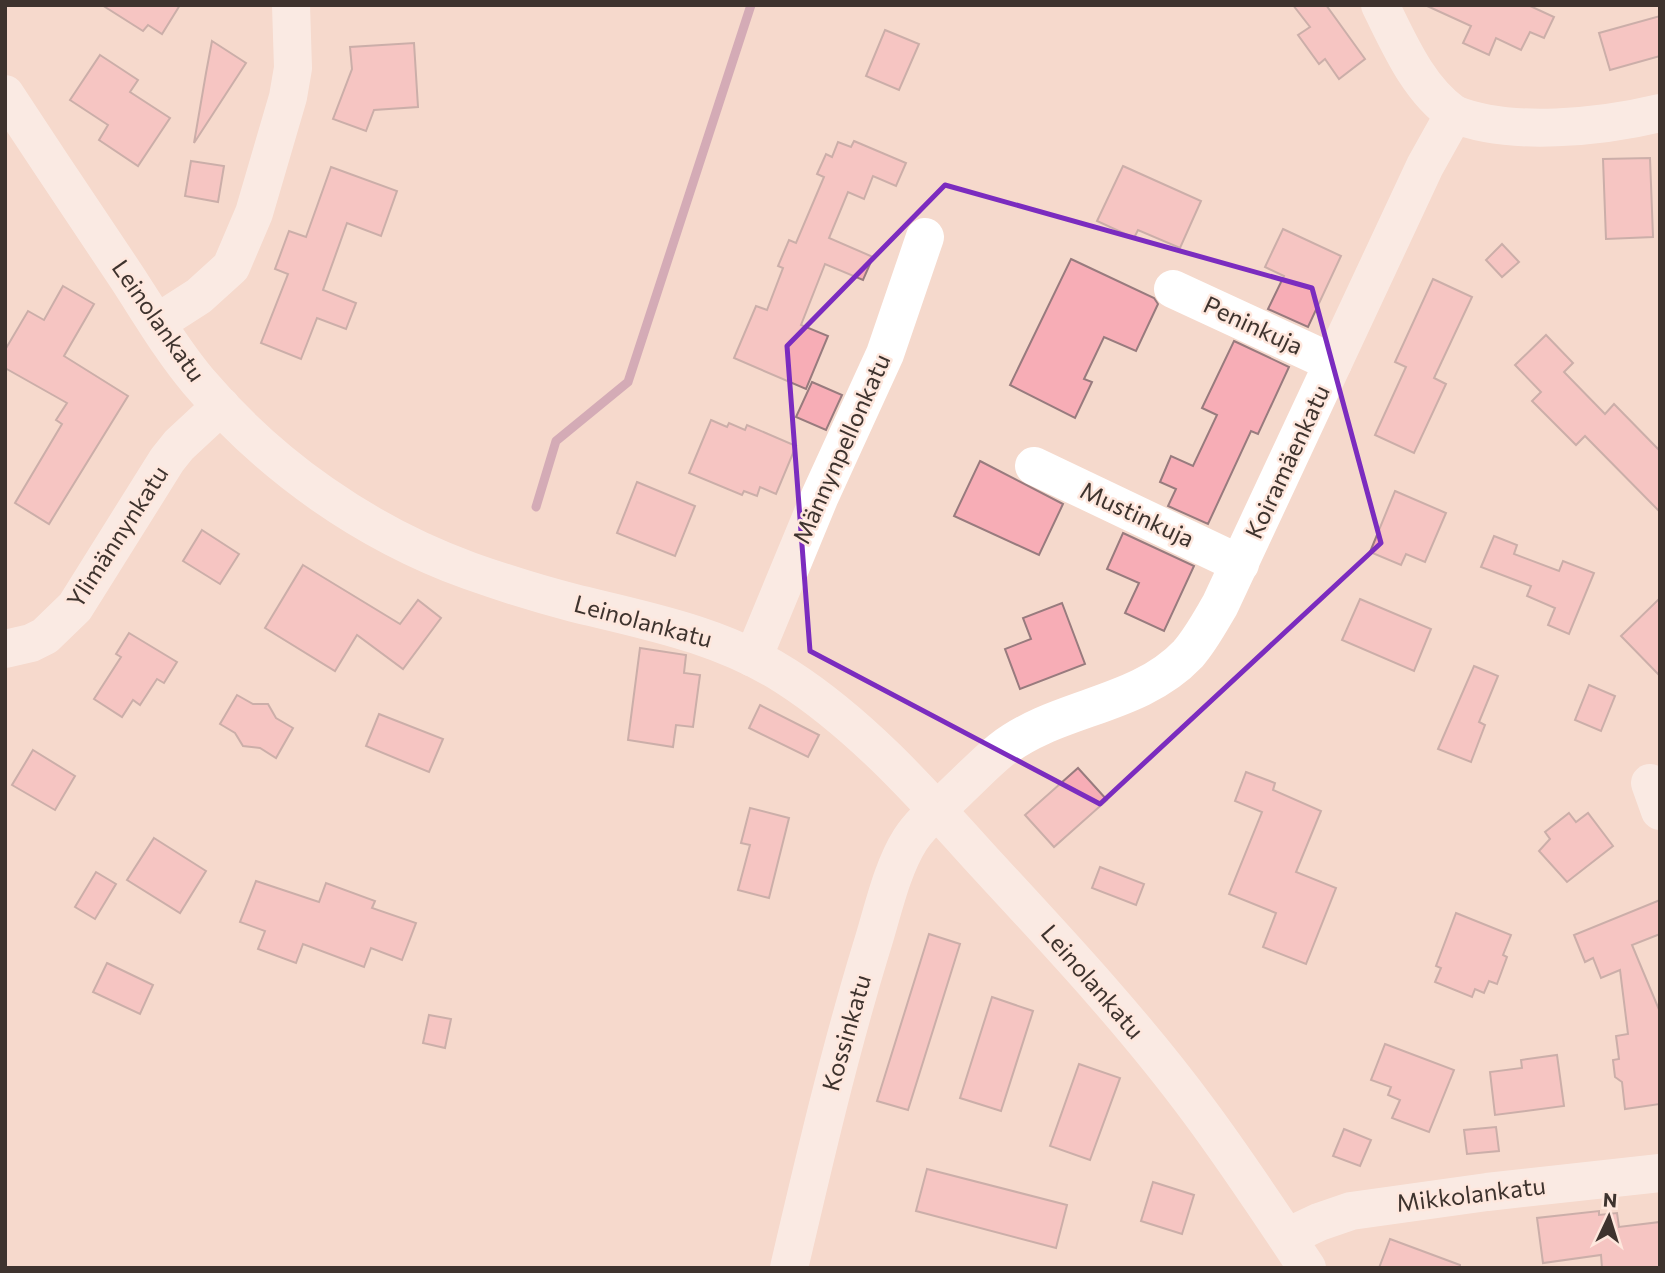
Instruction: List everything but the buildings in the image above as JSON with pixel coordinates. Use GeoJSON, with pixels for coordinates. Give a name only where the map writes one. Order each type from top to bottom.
{"type":"FeatureCollection","features":[{"type":"Feature","properties":{"kind":"street"},"geometry":{"type":"LineString","coordinates":[[157,323],[199,296],[231,267],[254,213],[288,97],[293,68],[291,5]]}},
{"type":"Feature","properties":{"kind":"street"},"geometry":{"type":"LineString","coordinates":[[1380,5],[1420,78],[1444,107],[1454,114],[1483,123],[1546,127],[1614,122],[1660,113]]}},
{"type":"Feature","properties":{"kind":"street","name":"Leinolankatu"},"geometry":{"type":"LineString","coordinates":[[5,94],[194,377],[220,406],[296,476],[365,524],[469,571],[548,596],[696,633],[753,658],[790,679],[839,715],[871,743],[1065,950],[1142,1039],[1198,1110],[1297,1252]]}},
{"type":"Feature","properties":{"kind":"street","name":"Koiramäenkatu"},"geometry":{"type":"LineString","coordinates":[[936,811],[1000,750],[1034,728],[1139,688],[1173,667],[1200,639],[1220,606],[1426,166],[1454,114]]}},
{"type":"Feature","properties":{"kind":"street","name":"Männynpellonkatu"},"geometry":{"type":"LineString","coordinates":[[753,658],[820,496],[885,354],[925,237]]}},
{"type":"Feature","properties":{"kind":"street","name":"Peninkuja"},"geometry":{"type":"LineString","coordinates":[[1173,289],[1334,363]]}},
{"type":"Feature","properties":{"kind":"street","name":"Ylimännynkatu"},"geometry":{"type":"LineString","coordinates":[[5,649],[31,643],[45,636],[75,607],[167,460],[220,406]]}},
{"type":"Feature","properties":{"kind":"street","name":"Mustinkuja"},"geometry":{"type":"LineString","coordinates":[[1034,466],[1240,564]]}},
{"type":"Feature","properties":{"kind":"street","name":"Kossinkatu"},"geometry":{"type":"LineString","coordinates":[[789,1268],[853,1008],[894,878],[911,839],[936,811]]}},
{"type":"Feature","properties":{"kind":"street","name":"Mikkolankatu"},"geometry":{"type":"LineString","coordinates":[[1297,1252],[1318,1222],[1351,1211],[1488,1192],[1660,1173]]}},
{"type":"Feature","properties":{"kind":"highlighted area"},"geometry":{"type":"Polygon","coordinates":[[[945,185],[1312,288],[1381,543],[1100,804],[810,651],[787,346],[945,185]]]}},
{"type":"Feature","properties":{"kind":"waterway"},"geometry":{"type":"LineString","coordinates":[[536,507],[556,441],[628,382],[751,5]]}}]}
